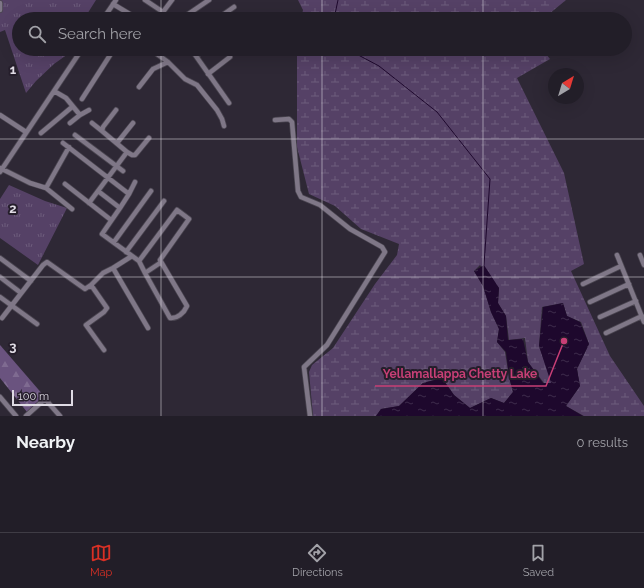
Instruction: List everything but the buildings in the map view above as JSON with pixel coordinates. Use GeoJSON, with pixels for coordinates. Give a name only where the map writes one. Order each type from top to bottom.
{"type":"FeatureCollection","features":[{"type":"Feature","properties":{"kind":"street"},"geometry":{"type":"LineString","coordinates":[[147,0],[163,12],[172,0]]}},
{"type":"Feature","properties":{"kind":"street"},"geometry":{"type":"LineString","coordinates":[[191,12],[209,0]]}},
{"type":"Feature","properties":{"kind":"street"},"geometry":{"type":"LineString","coordinates":[[107,12],[114,2],[128,12]]}},
{"type":"Feature","properties":{"kind":"street"},"geometry":{"type":"LineString","coordinates":[[0,3],[0,10]]}},
{"type":"Feature","properties":{"kind":"street"},"geometry":{"type":"LineString","coordinates":[[227,12],[234,7]]}},
{"type":"Feature","properties":{"kind":"street"},"geometry":{"type":"LineString","coordinates":[[72,209],[46,188],[1,170],[77,56]]}},
{"type":"Feature","properties":{"kind":"street"},"geometry":{"type":"LineString","coordinates":[[82,99],[110,56]]}},
{"type":"Feature","properties":{"kind":"street"},"geometry":{"type":"LineString","coordinates":[[160,56],[186,79],[197,85],[222,119],[224,126]]}},
{"type":"Feature","properties":{"kind":"street"},"geometry":{"type":"LineString","coordinates":[[196,56],[229,103]]}},
{"type":"Feature","properties":{"kind":"street"},"geometry":{"type":"LineString","coordinates":[[208,74],[230,57]]}},
{"type":"Feature","properties":{"kind":"street"},"geometry":{"type":"LineString","coordinates":[[139,87],[153,69],[168,62]]}},
{"type":"Feature","properties":{"kind":"street"},"geometry":{"type":"LineString","coordinates":[[54,91],[66,98],[80,115]]}},
{"type":"Feature","properties":{"kind":"street"},"geometry":{"type":"LineString","coordinates":[[41,133],[72,107]]}},
{"type":"Feature","properties":{"kind":"street"},"geometry":{"type":"LineString","coordinates":[[70,123],[89,110]]}},
{"type":"Feature","properties":{"kind":"street"},"geometry":{"type":"LineString","coordinates":[[102,131],[103,127],[116,110]]}},
{"type":"Feature","properties":{"kind":"street"},"geometry":{"type":"LineString","coordinates":[[0,115],[26,132]]}},
{"type":"Feature","properties":{"kind":"street"},"geometry":{"type":"LineString","coordinates":[[275,120],[289,118],[292,122],[298,191],[301,197],[326,208],[345,225],[382,247],[385,252],[327,345],[304,367],[310,416]]}},
{"type":"Feature","properties":{"kind":"street"},"geometry":{"type":"LineString","coordinates":[[92,123],[132,156],[135,155],[149,138]]}},
{"type":"Feature","properties":{"kind":"street"},"geometry":{"type":"LineString","coordinates":[[117,143],[133,123]]}},
{"type":"Feature","properties":{"kind":"street"},"geometry":{"type":"LineString","coordinates":[[75,134],[122,171]]}},
{"type":"Feature","properties":{"kind":"street"},"geometry":{"type":"LineString","coordinates":[[63,143],[129,194]]}},
{"type":"Feature","properties":{"kind":"street"},"geometry":{"type":"LineString","coordinates":[[46,188],[68,147]]}},
{"type":"Feature","properties":{"kind":"street"},"geometry":{"type":"LineString","coordinates":[[89,203],[128,152]]}},
{"type":"Feature","properties":{"kind":"street"},"geometry":{"type":"LineString","coordinates":[[135,182],[129,194],[102,234],[139,261],[170,318],[174,318],[185,312],[187,306],[160,263]]}},
{"type":"Feature","properties":{"kind":"street"},"geometry":{"type":"LineString","coordinates":[[65,184],[111,220]]}},
{"type":"Feature","properties":{"kind":"street"},"geometry":{"type":"LineString","coordinates":[[98,191],[120,208]]}},
{"type":"Feature","properties":{"kind":"street"},"geometry":{"type":"LineString","coordinates":[[114,242],[151,192]]}},
{"type":"Feature","properties":{"kind":"street"},"geometry":{"type":"LineString","coordinates":[[126,252],[164,201]]}},
{"type":"Feature","properties":{"kind":"street"},"geometry":{"type":"LineString","coordinates":[[139,261],[177,210],[189,219],[160,260],[160,263],[145,273]]}},
{"type":"Feature","properties":{"kind":"street"},"geometry":{"type":"LineString","coordinates":[[606,333],[643,319],[617,255]]}},
{"type":"Feature","properties":{"kind":"street"},"geometry":{"type":"LineString","coordinates":[[640,255],[644,265]]}},
{"type":"Feature","properties":{"kind":"street"},"geometry":{"type":"LineString","coordinates":[[2,318],[42,265],[47,262],[85,289],[103,273],[132,256]]}},
{"type":"Feature","properties":{"kind":"street"},"geometry":{"type":"LineString","coordinates":[[0,258],[31,281]]}},
{"type":"Feature","properties":{"kind":"street"},"geometry":{"type":"LineString","coordinates":[[583,284],[621,266]]}},
{"type":"Feature","properties":{"kind":"street"},"geometry":{"type":"LineString","coordinates":[[113,268],[148,328]]}},
{"type":"Feature","properties":{"kind":"street"},"geometry":{"type":"LineString","coordinates":[[0,277],[21,293]]}},
{"type":"Feature","properties":{"kind":"street"},"geometry":{"type":"LineString","coordinates":[[590,302],[629,284]]}},
{"type":"Feature","properties":{"kind":"street"},"geometry":{"type":"LineString","coordinates":[[91,285],[107,308],[104,312],[86,325],[104,350]]}},
{"type":"Feature","properties":{"kind":"street"},"geometry":{"type":"LineString","coordinates":[[0,297],[37,324]]}},
{"type":"Feature","properties":{"kind":"street"},"geometry":{"type":"LineString","coordinates":[[600,317],[636,301]]}},
{"type":"Feature","properties":{"kind":"street"},"geometry":{"type":"LineString","coordinates":[[0,397],[16,416]]}},
{"type":"Feature","properties":{"kind":"street"},"geometry":{"type":"LineString","coordinates":[[28,416],[45,399],[60,416]]}},
{"type":"Feature","properties":{"kind":"green space"},"geometry":{"type":"Polygon","coordinates":[[[0,0],[96,0],[88,12],[12,12],[12,51],[5,30],[0,32],[0,0]]]}},
{"type":"Feature","properties":{"kind":"green space"},"geometry":{"type":"Polygon","coordinates":[[[298,0],[566,0],[551,12],[303,12],[298,0]]]}},
{"type":"Feature","properties":{"kind":"green space"},"geometry":{"type":"Polygon","coordinates":[[[14,56],[65,56],[54,64],[26,93],[14,56]]]}},
{"type":"Feature","properties":{"kind":"green space"},"geometry":{"type":"Polygon","coordinates":[[[297,56],[548,56],[550,59],[517,78],[564,173],[584,264],[571,271],[610,356],[644,406],[644,416],[584,416],[566,406],[580,386],[577,369],[589,344],[581,322],[567,316],[563,303],[542,307],[539,346],[552,383],[544,383],[528,362],[525,338],[509,340],[506,316],[498,303],[499,288],[480,265],[474,271],[483,286],[491,312],[499,329],[497,342],[505,352],[513,392],[504,403],[491,398],[470,408],[454,395],[442,378],[423,383],[399,406],[381,409],[376,416],[313,416],[309,372],[312,365],[333,348],[375,284],[397,255],[399,244],[361,229],[335,206],[309,194],[297,147],[297,56]]]}},
{"type":"Feature","properties":{"kind":"green space"},"geometry":{"type":"Polygon","coordinates":[[[9,185],[45,201],[67,208],[38,265],[0,238],[0,199],[9,185]]]}},
{"type":"Feature","properties":{"kind":"green space"},"geometry":{"type":"Polygon","coordinates":[[[0,345],[44,396],[27,412],[0,378],[0,345]]]}},
{"type":"Feature","properties":{"kind":"water"},"geometry":{"type":"Polygon","coordinates":[[[484,265],[499,288],[498,303],[506,316],[508,340],[523,339],[528,362],[543,383],[551,383],[539,346],[543,307],[563,303],[567,316],[580,322],[589,344],[577,369],[580,386],[566,406],[583,416],[376,416],[381,409],[399,406],[423,383],[442,378],[454,395],[470,408],[491,398],[504,403],[513,392],[509,377],[506,352],[497,342],[499,329],[491,312],[483,286],[474,271],[484,265]]]}},
{"type":"Feature","properties":{"kind":"waterway"},"geometry":{"type":"LineString","coordinates":[[335,12],[338,0]]}},
{"type":"Feature","properties":{"kind":"waterway"},"geometry":{"type":"LineString","coordinates":[[360,56],[379,66],[437,112],[490,179],[484,265]]}},
{"type":"Feature","properties":{"kind":"place","name":"Yellamallappa Chetty Lake"},"geometry":{"type":"Point","coordinates":[564,341]}}]}
